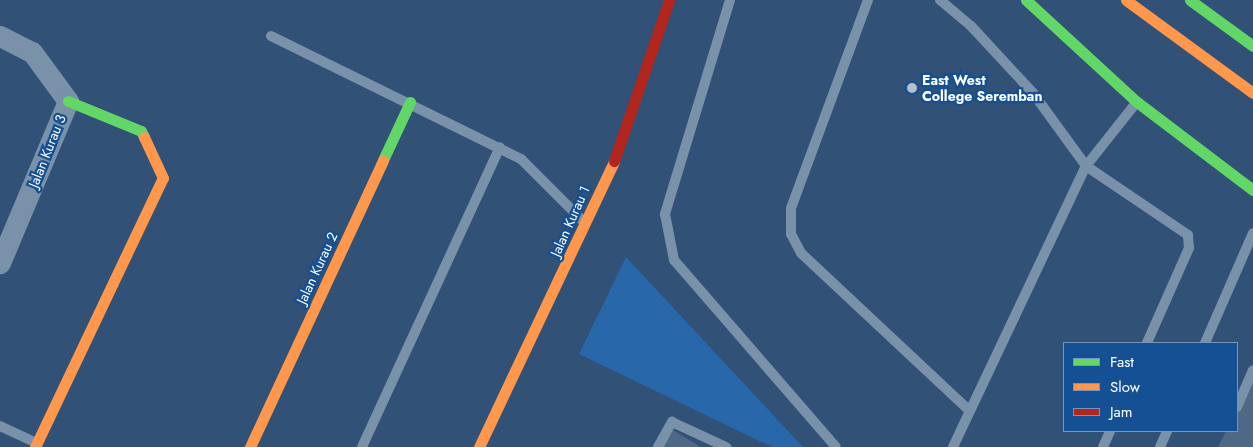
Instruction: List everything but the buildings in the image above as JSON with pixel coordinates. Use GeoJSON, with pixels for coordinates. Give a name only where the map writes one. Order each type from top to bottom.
{"type":"FeatureCollection","features":[{"type":"Feature","properties":{"kind":"street","name":"Jalan Kurau 1"},"geometry":{"type":"LineString","coordinates":[[479,447],[626,134],[669,0]]}},
{"type":"Feature","properties":{"kind":"street"},"geometry":{"type":"LineString","coordinates":[[1026,0],[1137,102],[1253,190]]}},
{"type":"Feature","properties":{"kind":"street"},"geometry":{"type":"LineString","coordinates":[[1126,0],[1253,93]]}},
{"type":"Feature","properties":{"kind":"street"},"geometry":{"type":"LineString","coordinates":[[1190,0],[1253,46]]}},
{"type":"Feature","properties":{"kind":"street","name":"Jalan Kurau 3"},"geometry":{"type":"LineString","coordinates":[[0,36],[32,52],[68,101],[0,263]]}},
{"type":"Feature","properties":{"kind":"street"},"geometry":{"type":"LineString","coordinates":[[36,445],[163,178],[141,131],[68,101]]}},
{"type":"Feature","properties":{"kind":"street","name":"Jalan Kurau 2"},"geometry":{"type":"LineString","coordinates":[[251,447],[410,102]]}},
{"type":"Feature","properties":{"kind":"lane"},"geometry":{"type":"LineString","coordinates":[[730,0],[665,214],[674,260],[836,447]]}},
{"type":"Feature","properties":{"kind":"lane"},"geometry":{"type":"LineString","coordinates":[[868,0],[791,208],[790,234],[801,253],[970,411]]}},
{"type":"Feature","properties":{"kind":"lane"},"geometry":{"type":"LineString","coordinates":[[940,0],[970,26],[1033,94],[1086,166],[1188,235],[1189,248],[1148,342]]}},
{"type":"Feature","properties":{"kind":"lane"},"geometry":{"type":"LineString","coordinates":[[271,36],[500,147],[537,172],[585,224]]}},
{"type":"Feature","properties":{"kind":"lane"},"geometry":{"type":"LineString","coordinates":[[953,447],[1086,166],[1137,102]]}},
{"type":"Feature","properties":{"kind":"lane"},"geometry":{"type":"LineString","coordinates":[[362,447],[500,147]]}},
{"type":"Feature","properties":{"kind":"lane"},"geometry":{"type":"LineString","coordinates":[[1205,342],[1253,234]]}},
{"type":"Feature","properties":{"kind":"lane"},"geometry":{"type":"LineString","coordinates":[[1238,405],[1253,370]]}},
{"type":"Feature","properties":{"kind":"lane"},"geometry":{"type":"LineString","coordinates":[[658,447],[672,422],[726,447]]}},
{"type":"Feature","properties":{"kind":"lane"},"geometry":{"type":"LineString","coordinates":[[0,426],[36,445]]}},
{"type":"Feature","properties":{"kind":"lane"},"geometry":{"type":"LineString","coordinates":[[1103,447],[1110,432]]}},
{"type":"Feature","properties":{"kind":"lane"},"geometry":{"type":"LineString","coordinates":[[1160,447],[1168,432]]}},
{"type":"Feature","properties":{"kind":"shaded area"},"geometry":{"type":"Polygon","coordinates":[[[626,257],[803,447],[772,447],[579,354],[626,257]]]}},
{"type":"Feature","properties":{"kind":"traffic: fast"},"geometry":{"type":"LineString","coordinates":[[1026,0],[1137,102],[1253,190]]}},
{"type":"Feature","properties":{"kind":"traffic: fast"},"geometry":{"type":"LineString","coordinates":[[1190,0],[1253,46]]}},
{"type":"Feature","properties":{"kind":"traffic: fast"},"geometry":{"type":"LineString","coordinates":[[68,101],[141,131],[144,137]]}},
{"type":"Feature","properties":{"kind":"traffic: fast"},"geometry":{"type":"LineString","coordinates":[[383,160],[410,102]]}},
{"type":"Feature","properties":{"kind":"traffic: slow"},"geometry":{"type":"LineString","coordinates":[[1126,0],[1253,93]]}},
{"type":"Feature","properties":{"kind":"traffic: slow"},"geometry":{"type":"LineString","coordinates":[[35,447],[163,178],[144,137]]}},
{"type":"Feature","properties":{"kind":"traffic: slow"},"geometry":{"type":"LineString","coordinates":[[250,447],[383,160]]}},
{"type":"Feature","properties":{"kind":"traffic: slow"},"geometry":{"type":"LineString","coordinates":[[479,447],[614,161]]}},
{"type":"Feature","properties":{"kind":"traffic: jam"},"geometry":{"type":"LineString","coordinates":[[614,161],[669,0]]}},
{"type":"Feature","properties":{"kind":"place","name":"East West College Seremban"},"geometry":{"type":"Point","coordinates":[912,88]}}]}
